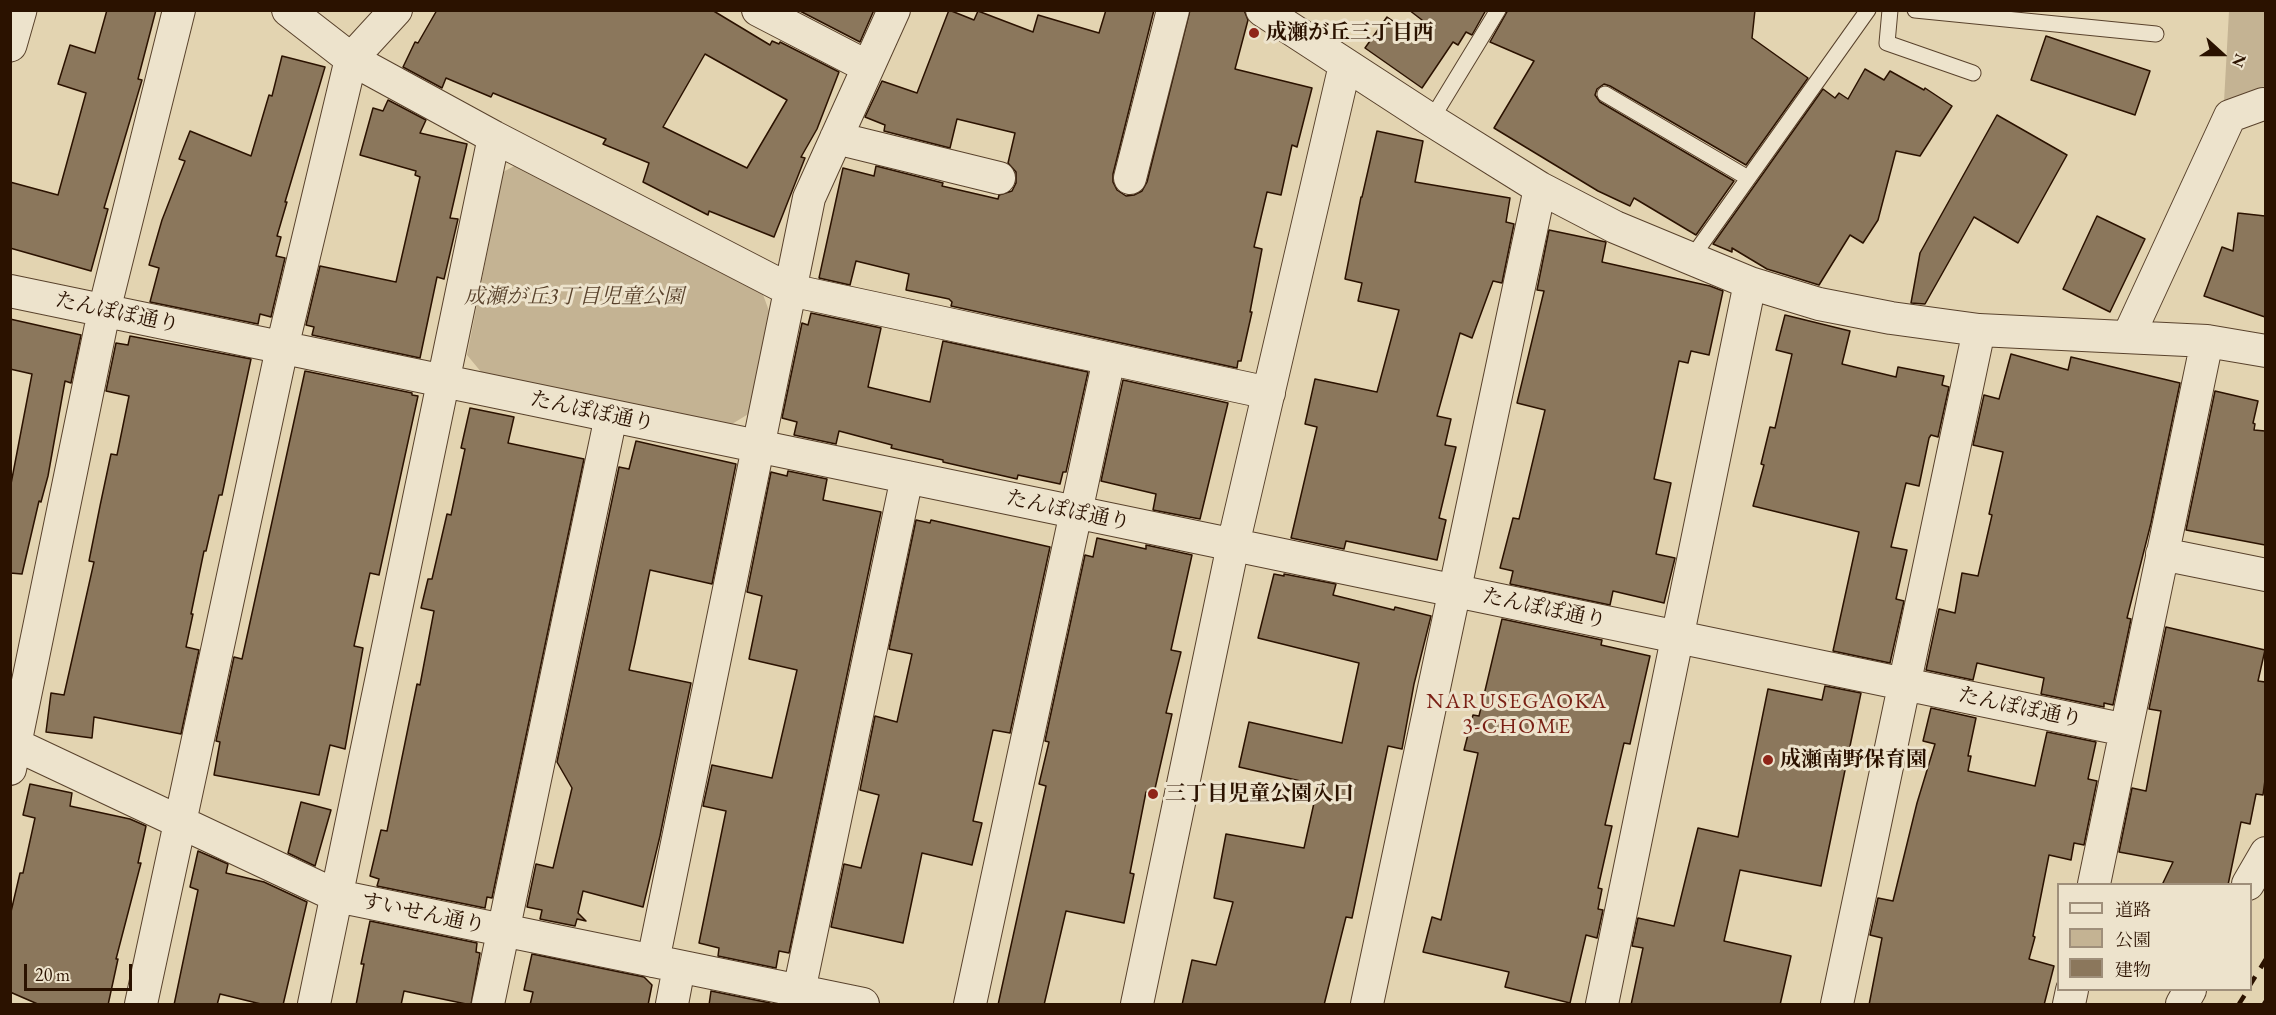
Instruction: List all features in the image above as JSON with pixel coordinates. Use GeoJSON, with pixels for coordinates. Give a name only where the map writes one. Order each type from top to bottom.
{"type":"FeatureCollection","features":[{"type":"Feature","properties":{"kind":"street"},"geometry":{"type":"LineString","coordinates":[[10,45],[20,10]]}},
{"type":"Feature","properties":{"kind":"street"},"geometry":{"type":"LineString","coordinates":[[12,752],[104,311],[178,10]]}},
{"type":"Feature","properties":{"kind":"street"},"geometry":{"type":"LineString","coordinates":[[288,10],[351,59],[494,137],[790,290],[1269,393]]}},
{"type":"Feature","properties":{"kind":"street"},"geometry":{"type":"LineString","coordinates":[[141,1005],[282,348],[351,59],[396,10]]}},
{"type":"Feature","properties":{"kind":"street"},"geometry":{"type":"LineString","coordinates":[[758,10],[868,67]]}},
{"type":"Feature","properties":{"kind":"street"},"geometry":{"type":"LineString","coordinates":[[672,1005],[666,964],[758,446],[809,198],[894,10]]}},
{"type":"Feature","properties":{"kind":"street"},"geometry":{"type":"LineString","coordinates":[[1130,178],[1173,10]]}},
{"type":"Feature","properties":{"kind":"street"},"geometry":{"type":"LineString","coordinates":[[1265,11],[1345,65],[1540,188],[1615,226],[1690,260],[1750,283],[1829,306],[1890,318],[1979,330],[2206,341],[2265,351]]}},
{"type":"Feature","properties":{"kind":"street"},"geometry":{"type":"LineString","coordinates":[[1137,1005],[1233,545],[1345,65]]}},
{"type":"Feature","properties":{"kind":"street"},"geometry":{"type":"LineString","coordinates":[[2128,337],[2230,117],[2263,104]]}},
{"type":"Feature","properties":{"kind":"street"},"geometry":{"type":"LineString","coordinates":[[314,1005],[494,137]]}},
{"type":"Feature","properties":{"kind":"street"},"geometry":{"type":"LineString","coordinates":[[836,138],[999,178]]}},
{"type":"Feature","properties":{"kind":"street"},"geometry":{"type":"LineString","coordinates":[[1367,1005],[1540,188]]}},
{"type":"Feature","properties":{"kind":"street"},"geometry":{"type":"LineString","coordinates":[[1602,1005],[1750,283]]}},
{"type":"Feature","properties":{"kind":"street","name":"たんぽぽ通り"},"geometry":{"type":"LineString","coordinates":[[10,291],[2126,730]]}},
{"type":"Feature","properties":{"kind":"street"},"geometry":{"type":"LineString","coordinates":[[1837,1005],[1979,330]]}},
{"type":"Feature","properties":{"kind":"street"},"geometry":{"type":"LineString","coordinates":[[2094,883],[2206,341]]}},
{"type":"Feature","properties":{"kind":"street"},"geometry":{"type":"LineString","coordinates":[[970,1005],[1109,358]]}},
{"type":"Feature","properties":{"kind":"street"},"geometry":{"type":"LineString","coordinates":[[488,1005],[611,416]]}},
{"type":"Feature","properties":{"kind":"street"},"geometry":{"type":"LineString","coordinates":[[799,991],[907,477]]}},
{"type":"Feature","properties":{"kind":"street"},"geometry":{"type":"LineString","coordinates":[[2162,554],[2265,575]]}},
{"type":"Feature","properties":{"kind":"street","name":"すいせん通り"},"geometry":{"type":"LineString","coordinates":[[12,752],[181,822],[337,896],[863,1005]]}},
{"type":"Feature","properties":{"kind":"street"},"geometry":{"type":"LineString","coordinates":[[2249,883],[2265,854]]}},
{"type":"Feature","properties":{"kind":"street"},"geometry":{"type":"LineString","coordinates":[[2182,1005],[2189,991]]}},
{"type":"Feature","properties":{"kind":"lane"},"geometry":{"type":"LineString","coordinates":[[1431,120],[1498,10]]}},
{"type":"Feature","properties":{"kind":"lane"},"geometry":{"type":"LineString","coordinates":[[1690,260],[1868,10]]}},
{"type":"Feature","properties":{"kind":"lane"},"geometry":{"type":"LineString","coordinates":[[1890,10],[1887,43],[1973,74]]}},
{"type":"Feature","properties":{"kind":"lane"},"geometry":{"type":"LineString","coordinates":[[1915,10],[2156,34]]}},
{"type":"Feature","properties":{"kind":"lane"},"geometry":{"type":"LineString","coordinates":[[1605,94],[1748,178]]}},
{"type":"Feature","properties":{"kind":"green space"},"geometry":{"type":"Polygon","coordinates":[[[2229,11],[2265,11],[2265,86],[2224,102],[2229,11]]]}},
{"type":"Feature","properties":{"kind":"green space","name":"成瀬が丘3丁目児童公園"},"geometry":{"type":"Polygon","coordinates":[[[518,164],[761,289],[769,311],[750,413],[732,424],[482,373],[467,355],[503,172],[518,164]]]}},
{"type":"Feature","properties":{"kind":"building"},"geometry":{"type":"Polygon","coordinates":[[[107,10],[156,10],[138,79],[142,80],[104,208],[108,209],[91,271],[10,248],[10,182],[58,195],[86,93],[58,84],[70,45],[95,53],[107,10]]]}},
{"type":"Feature","properties":{"kind":"building"},"geometry":{"type":"Polygon","coordinates":[[[437,10],[712,10],[770,45],[772,41],[779,44],[780,42],[839,72],[817,129],[801,157],[805,158],[774,237],[709,211],[708,215],[643,182],[649,163],[603,144],[606,139],[493,93],[491,97],[446,78],[442,88],[403,67],[415,42],[418,43],[437,10]],[[705,54],[663,127],[747,168],[787,100],[705,54]]]}},
{"type":"Feature","properties":{"kind":"building"},"geometry":{"type":"Polygon","coordinates":[[[798,10],[874,10],[860,42],[798,10]]]}},
{"type":"Feature","properties":{"kind":"building"},"geometry":{"type":"Polygon","coordinates":[[[949,10],[974,20],[978,11],[1033,32],[1038,15],[1099,33],[1106,10],[1154,10],[1113,174],[1113,182],[1117,190],[1126,196],[1142,191],[1147,182],[1190,10],[1244,10],[1248,20],[1235,69],[1312,88],[1297,147],[1292,145],[1281,195],[1267,192],[1254,247],[1262,249],[1250,312],[1252,312],[1241,361],[1238,361],[1237,368],[951,306],[952,302],[949,299],[906,290],[909,274],[856,261],[850,285],[819,278],[843,168],[874,176],[876,166],[943,183],[942,186],[998,199],[999,195],[1012,191],[1016,183],[1016,172],[1008,163],[1015,133],[957,119],[950,148],[884,131],[885,125],[865,117],[882,81],[917,93],[949,10]]]}},
{"type":"Feature","properties":{"kind":"building"},"geometry":{"type":"Polygon","coordinates":[[[1409,10],[1486,10],[1472,35],[1466,32],[1458,45],[1453,42],[1422,88],[1365,48],[1387,17],[1412,34],[1422,20],[1409,10]]]}},
{"type":"Feature","properties":{"kind":"building"},"geometry":{"type":"Polygon","coordinates":[[[1508,10],[1755,10],[1752,38],[1808,78],[1746,165],[1610,86],[1604,84],[1597,89],[1595,95],[1600,102],[1734,181],[1696,235],[1634,198],[1630,206],[1598,191],[1494,128],[1534,61],[1490,42],[1508,10]]]}},
{"type":"Feature","properties":{"kind":"building"},"geometry":{"type":"Polygon","coordinates":[[[2046,36],[2150,71],[2135,115],[2031,80],[2046,36]]]}},
{"type":"Feature","properties":{"kind":"building"},"geometry":{"type":"Polygon","coordinates":[[[282,56],[325,67],[277,236],[281,237],[276,256],[285,258],[271,317],[260,314],[258,324],[150,302],[159,268],[149,265],[162,220],[185,161],[179,159],[190,131],[251,156],[269,95],[272,96],[282,56]]]}},
{"type":"Feature","properties":{"kind":"building"},"geometry":{"type":"Polygon","coordinates":[[[1865,69],[1884,80],[1890,71],[1924,90],[1925,88],[1952,106],[1920,156],[1896,151],[1878,220],[1863,243],[1850,235],[1819,285],[1767,269],[1732,248],[1732,252],[1713,244],[1823,89],[1835,98],[1839,93],[1848,99],[1865,69]]]}},
{"type":"Feature","properties":{"kind":"building"},"geometry":{"type":"Polygon","coordinates":[[[388,100],[426,120],[420,133],[467,144],[450,218],[458,219],[444,279],[437,277],[420,358],[312,335],[314,327],[306,325],[320,266],[396,282],[420,177],[415,175],[416,171],[360,155],[373,108],[383,111],[388,100]]]}},
{"type":"Feature","properties":{"kind":"building"},"geometry":{"type":"Polygon","coordinates":[[[1997,115],[2067,155],[2018,243],[1974,217],[1925,304],[1911,303],[1920,253],[1997,115]]]}},
{"type":"Feature","properties":{"kind":"building"},"geometry":{"type":"Polygon","coordinates":[[[1377,131],[1423,141],[1415,182],[1510,198],[1506,222],[1514,224],[1502,283],[1493,281],[1472,338],[1460,333],[1437,416],[1451,419],[1445,445],[1456,447],[1439,518],[1446,520],[1437,560],[1346,541],[1344,549],[1291,538],[1317,427],[1305,424],[1315,379],[1377,392],[1399,310],[1358,301],[1362,283],[1345,279],[1377,131]]]}},
{"type":"Feature","properties":{"kind":"building"},"geometry":{"type":"Polygon","coordinates":[[[2238,213],[2265,216],[2265,317],[2204,296],[2222,247],[2233,251],[2238,213]]]}},
{"type":"Feature","properties":{"kind":"building"},"geometry":{"type":"Polygon","coordinates":[[[2097,216],[2145,239],[2110,312],[2063,289],[2097,216]]]}},
{"type":"Feature","properties":{"kind":"building"},"geometry":{"type":"Polygon","coordinates":[[[1549,230],[1606,242],[1602,262],[1710,286],[1723,291],[1709,355],[1691,351],[1688,363],[1679,361],[1654,479],[1671,483],[1656,554],[1675,558],[1664,603],[1613,591],[1610,605],[1510,584],[1513,571],[1500,568],[1513,518],[1519,519],[1545,410],[1517,403],[1544,291],[1537,290],[1549,230]]]}},
{"type":"Feature","properties":{"kind":"building"},"geometry":{"type":"Polygon","coordinates":[[[811,313],[881,328],[868,387],[930,402],[943,341],[1088,372],[1066,472],[1063,472],[1060,484],[1018,475],[1017,479],[943,462],[943,460],[891,448],[892,445],[839,431],[836,444],[794,435],[797,422],[782,418],[802,323],[808,325],[811,313]]]}},
{"type":"Feature","properties":{"kind":"building"},"geometry":{"type":"Polygon","coordinates":[[[1785,315],[1850,331],[1842,364],[1896,377],[1898,367],[1944,376],[1942,385],[1949,387],[1938,437],[1931,435],[1929,438],[1919,486],[1906,483],[1891,547],[1907,550],[1896,599],[1904,601],[1890,663],[1833,651],[1859,532],[1753,506],[1764,465],[1761,464],[1770,427],[1775,428],[1792,354],[1776,350],[1785,315]]]}},
{"type":"Feature","properties":{"kind":"building"},"geometry":{"type":"Polygon","coordinates":[[[10,319],[81,335],[71,383],[65,381],[48,476],[41,502],[39,501],[22,574],[10,573],[10,489],[32,374],[10,369],[10,319]]]}},
{"type":"Feature","properties":{"kind":"building"},"geometry":{"type":"Polygon","coordinates":[[[130,336],[251,359],[222,495],[219,495],[206,551],[204,551],[191,614],[193,614],[186,647],[199,650],[181,734],[94,717],[92,738],[46,732],[51,693],[64,695],[94,562],[89,561],[111,454],[117,455],[129,396],[106,391],[116,343],[128,345],[130,336]]]}},
{"type":"Feature","properties":{"kind":"building"},"geometry":{"type":"Polygon","coordinates":[[[2011,354],[2068,370],[2071,357],[2180,383],[2151,523],[2127,618],[2131,619],[2113,705],[2104,703],[2104,707],[2041,694],[2044,678],[1977,663],[1973,680],[1926,670],[1939,609],[1955,613],[1962,573],[1978,576],[2003,452],[1973,445],[1984,395],[1999,399],[2011,354]]]}},
{"type":"Feature","properties":{"kind":"building"},"geometry":{"type":"Polygon","coordinates":[[[305,371],[418,396],[379,575],[370,573],[354,646],[363,648],[345,749],[330,745],[319,795],[214,775],[220,742],[216,741],[234,657],[242,659],[305,371]]]}},
{"type":"Feature","properties":{"kind":"building"},"geometry":{"type":"Polygon","coordinates":[[[1123,380],[1228,403],[1200,519],[1153,510],[1156,494],[1101,481],[1123,380]]]}},
{"type":"Feature","properties":{"kind":"building"},"geometry":{"type":"Polygon","coordinates":[[[2215,391],[2258,401],[2253,423],[2255,424],[2254,430],[2265,431],[2265,545],[2186,530],[2215,391]]]}},
{"type":"Feature","properties":{"kind":"building"},"geometry":{"type":"Polygon","coordinates":[[[470,408],[514,417],[508,443],[584,459],[492,898],[487,897],[485,908],[377,886],[379,879],[370,876],[381,830],[387,831],[417,684],[420,685],[434,611],[421,608],[428,579],[432,579],[447,514],[451,515],[465,449],[461,448],[470,408]]]}},
{"type":"Feature","properties":{"kind":"building"},"geometry":{"type":"Polygon","coordinates":[[[636,441],[736,464],[712,584],[650,570],[629,670],[691,683],[643,907],[583,891],[578,913],[586,921],[577,919],[575,926],[540,919],[542,910],[527,907],[536,864],[553,868],[572,788],[557,762],[619,467],[629,469],[636,441]]]}},
{"type":"Feature","properties":{"kind":"building"},"geometry":{"type":"Polygon","coordinates":[[[788,471],[827,479],[823,500],[881,512],[789,953],[779,951],[776,968],[718,956],[719,948],[699,943],[726,811],[703,806],[712,765],[772,778],[797,670],[749,659],[762,596],[747,592],[771,472],[787,476],[788,471]]]}},
{"type":"Feature","properties":{"kind":"building"},"geometry":{"type":"Polygon","coordinates":[[[916,520],[930,523],[931,520],[1050,547],[1010,733],[993,730],[973,821],[982,823],[972,865],[922,853],[903,943],[831,927],[844,864],[861,868],[879,795],[860,790],[875,716],[897,722],[912,654],[889,649],[916,520]]]}},
{"type":"Feature","properties":{"kind":"building"},"geometry":{"type":"Polygon","coordinates":[[[1097,538],[1146,549],[1146,545],[1192,555],[1171,650],[1181,652],[1166,713],[1172,714],[1154,793],[1146,792],[1130,873],[1134,874],[1124,923],[1066,911],[1044,1005],[998,1005],[1046,786],[1039,784],[1049,742],[1045,741],[1085,555],[1093,557],[1097,538]]]}},
{"type":"Feature","properties":{"kind":"building"},"geometry":{"type":"Polygon","coordinates":[[[1274,574],[1336,584],[1333,595],[1394,610],[1395,607],[1431,616],[1414,684],[1402,749],[1388,746],[1352,918],[1346,917],[1324,1005],[1182,1005],[1192,960],[1216,965],[1233,902],[1214,898],[1226,834],[1304,848],[1318,785],[1239,767],[1249,722],[1342,743],[1359,663],[1258,638],[1274,574]]]}},
{"type":"Feature","properties":{"kind":"building"},"geometry":{"type":"Polygon","coordinates":[[[1502,619],[1602,640],[1601,645],[1650,656],[1630,744],[1624,743],[1605,825],[1612,826],[1598,888],[1602,889],[1598,909],[1603,910],[1597,938],[1586,935],[1570,1003],[1505,987],[1509,972],[1423,952],[1432,917],[1441,920],[1478,753],[1464,750],[1473,715],[1479,716],[1502,619]]]}},
{"type":"Feature","properties":{"kind":"building"},"geometry":{"type":"Polygon","coordinates":[[[2166,627],[2265,650],[2258,681],[2265,682],[2263,795],[2256,794],[2250,824],[2241,822],[2228,883],[2163,883],[2173,862],[2119,852],[2132,788],[2146,791],[2161,711],[2149,709],[2166,627]]]}},
{"type":"Feature","properties":{"kind":"building"},"geometry":{"type":"Polygon","coordinates":[[[1825,686],[1861,693],[1821,886],[1740,870],[1724,941],[1791,956],[1780,1005],[1631,1005],[1643,948],[1632,946],[1638,918],[1674,926],[1698,828],[1738,837],[1768,689],[1822,700],[1825,686]]]}},
{"type":"Feature","properties":{"kind":"building"},"geometry":{"type":"Polygon","coordinates":[[[1931,708],[1976,718],[1968,756],[1971,756],[1968,771],[2035,786],[2047,732],[2096,742],[2088,779],[2097,781],[2084,845],[2074,843],[2071,860],[2049,855],[2029,959],[2054,966],[2044,1005],[1869,1005],[1882,938],[1870,935],[1878,898],[1893,901],[1917,803],[1935,744],[1923,741],[1931,708]]]}},
{"type":"Feature","properties":{"kind":"building"},"geometry":{"type":"Polygon","coordinates":[[[30,784],[72,793],[70,806],[130,819],[146,826],[138,863],[141,863],[116,959],[118,959],[108,1005],[40,1005],[10,992],[10,916],[20,873],[23,873],[35,818],[23,815],[30,784]]]}},
{"type":"Feature","properties":{"kind":"building"},"geometry":{"type":"Polygon","coordinates":[[[301,802],[331,810],[315,866],[288,853],[301,802]]]}},
{"type":"Feature","properties":{"kind":"building"},"geometry":{"type":"Polygon","coordinates":[[[198,851],[228,864],[226,873],[264,882],[307,902],[283,1005],[265,1005],[220,994],[217,1005],[174,1005],[198,890],[190,887],[198,851]]]}},
{"type":"Feature","properties":{"kind":"building"},"geometry":{"type":"Polygon","coordinates":[[[370,921],[477,943],[476,952],[480,953],[471,1005],[404,991],[401,1005],[356,1005],[364,964],[361,964],[370,921]]]}},
{"type":"Feature","properties":{"kind":"building"},"geometry":{"type":"Polygon","coordinates":[[[532,954],[644,977],[652,985],[648,1005],[530,1005],[533,992],[524,990],[532,954]]]}},
{"type":"Feature","properties":{"kind":"building"},"geometry":{"type":"Polygon","coordinates":[[[711,991],[770,1003],[769,1005],[709,1005],[711,991]]]}},
{"type":"Feature","properties":{"kind":"railway"},"geometry":{"type":"LineString","coordinates":[[2252,982],[2266,959]]}},
{"type":"Feature","properties":{"kind":"railway"},"geometry":{"type":"LineString","coordinates":[[2239,1004],[2247,991]]}},
{"type":"Feature","properties":{"kind":"place","name":"成瀬が丘三丁目西"},"geometry":{"type":"Point","coordinates":[1254,33]}},
{"type":"Feature","properties":{"kind":"place","name":"成瀬南野保育園"},"geometry":{"type":"Point","coordinates":[1768,760]}},
{"type":"Feature","properties":{"kind":"place","name":"三丁目児童公園入口"},"geometry":{"type":"Point","coordinates":[1153,794]}},
{"type":"Feature","properties":{"kind":"district","name":"NARUSEGAOKA 3-CHOME"},"geometry":{"type":"Point","coordinates":[1517,714]}}]}
